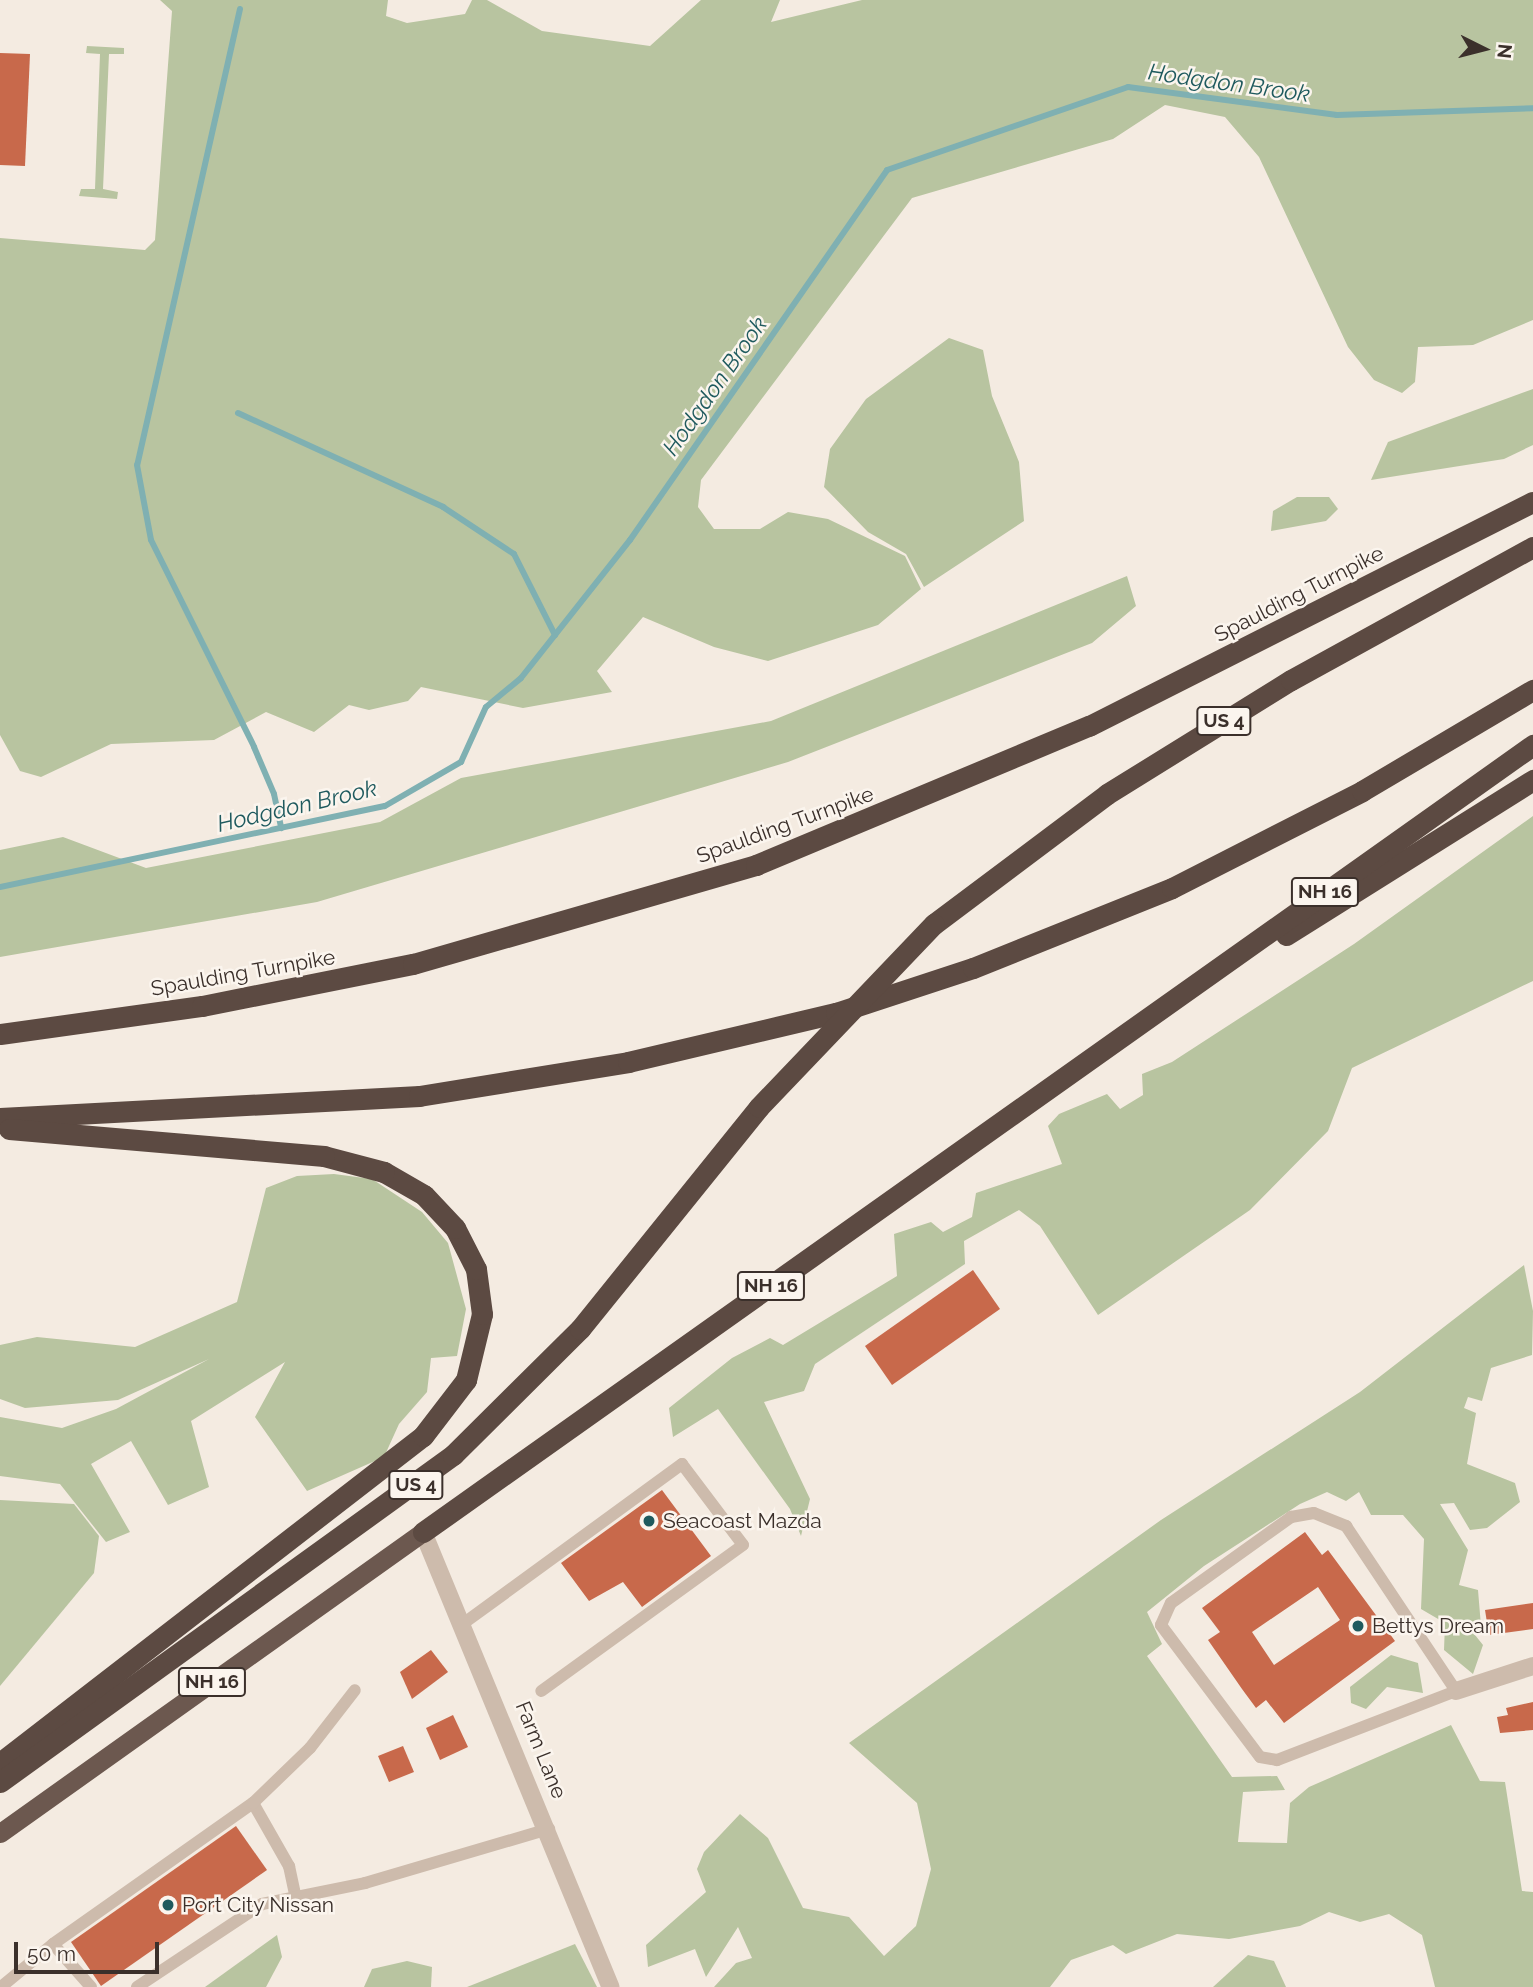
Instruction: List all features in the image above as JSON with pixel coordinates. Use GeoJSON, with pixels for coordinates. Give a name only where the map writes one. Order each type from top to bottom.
{"type":"FeatureCollection","features":[{"type":"Feature","properties":{"kind":"highway","name":"Spaulding Turnpike"},"geometry":{"type":"LineString","coordinates":[[0,1034],[202,1006],[401,967],[618,909],[755,864],[1078,731],[1533,502]]}},
{"type":"Feature","properties":{"kind":"highway","name":"US 4"},"geometry":{"type":"LineString","coordinates":[[0,1783],[341,1541],[480,1431],[580,1329],[759,1107],[934,924],[1116,788],[1291,680],[1533,547]]}},
{"type":"Feature","properties":{"kind":"highway"},"geometry":{"type":"LineString","coordinates":[[0,1118],[419,1096],[628,1062],[836,1013],[973,968],[1172,888],[1362,792],[1533,691]]}},
{"type":"Feature","properties":{"kind":"highway","name":"NH 16"},"geometry":{"type":"LineString","coordinates":[[0,1833],[1533,745]]}},
{"type":"Feature","properties":{"kind":"highway"},"geometry":{"type":"LineString","coordinates":[[1117,1039],[1533,780]]}},
{"type":"Feature","properties":{"kind":"highway"},"geometry":{"type":"LineString","coordinates":[[0,1129],[312,1155],[384,1172],[424,1195],[455,1228],[476,1269],[482,1314],[466,1380],[424,1436],[0,1763]]}},
{"type":"Feature","properties":{"kind":"street","name":"Farm Lane"},"geometry":{"type":"LineString","coordinates":[[424,1532],[549,1829],[611,1987]]}},
{"type":"Feature","properties":{"kind":"street"},"geometry":{"type":"LineString","coordinates":[[1456,1691],[1533,1666]]}},
{"type":"Feature","properties":{"kind":"lane"},"geometry":{"type":"LineString","coordinates":[[464,1623],[616,1506],[682,1464],[743,1545],[541,1691]]}},
{"type":"Feature","properties":{"kind":"lane"},"geometry":{"type":"LineString","coordinates":[[1314,1513],[1346,1526],[1456,1691],[1277,1760],[1259,1757],[1169,1643],[1161,1625],[1171,1603],[1291,1517],[1314,1513]]}},
{"type":"Feature","properties":{"kind":"lane"},"geometry":{"type":"LineString","coordinates":[[1,1987],[53,1944],[253,1802],[310,1748],[355,1690]]}},
{"type":"Feature","properties":{"kind":"lane"},"geometry":{"type":"LineString","coordinates":[[253,1802],[289,1866],[295,1895]]}},
{"type":"Feature","properties":{"kind":"lane"},"geometry":{"type":"LineString","coordinates":[[137,1987],[262,1903],[365,1883],[549,1829]]}},
{"type":"Feature","properties":{"kind":"lane"},"geometry":{"type":"LineString","coordinates":[[53,1944],[90,1987]]}},
{"type":"Feature","properties":{"kind":"green space"},"geometry":{"type":"Polygon","coordinates":[[[160,0],[388,0],[386,16],[407,23],[465,14],[472,0],[487,0],[542,31],[650,46],[701,0],[780,0],[771,22],[862,0],[1533,0],[1533,320],[1473,345],[1418,347],[1415,382],[1402,393],[1374,380],[1348,347],[1259,157],[1225,117],[1165,105],[1113,139],[912,198],[701,480],[698,507],[714,529],[760,529],[788,512],[828,519],[905,556],[921,589],[878,625],[768,661],[714,647],[643,617],[597,671],[612,692],[523,708],[421,687],[408,701],[369,710],[349,705],[314,732],[266,712],[214,740],[111,744],[41,777],[20,771],[0,735],[0,238],[145,250],[155,240],[172,11],[160,0]]]}},
{"type":"Feature","properties":{"kind":"green space"},"geometry":{"type":"Polygon","coordinates":[[[87,46],[124,48],[124,54],[109,54],[103,189],[118,192],[117,199],[79,196],[81,189],[95,189],[100,54],[86,53],[87,46]]]}},
{"type":"Feature","properties":{"kind":"green space"},"geometry":{"type":"Polygon","coordinates":[[[949,338],[983,350],[992,396],[1019,462],[1024,521],[924,587],[906,554],[868,532],[824,487],[830,449],[866,399],[949,338]]]}},
{"type":"Feature","properties":{"kind":"green space"},"geometry":{"type":"Polygon","coordinates":[[[1533,389],[1533,445],[1504,459],[1371,480],[1388,442],[1533,389]]]}},
{"type":"Feature","properties":{"kind":"green space"},"geometry":{"type":"Polygon","coordinates":[[[1297,497],[1329,497],[1338,509],[1326,521],[1271,531],[1273,511],[1297,497]]]}},
{"type":"Feature","properties":{"kind":"green space"},"geometry":{"type":"Polygon","coordinates":[[[1127,576],[1136,606],[1092,643],[788,762],[317,902],[0,957],[0,850],[63,837],[146,868],[380,822],[461,778],[771,721],[1127,576]]]}},
{"type":"Feature","properties":{"kind":"green space"},"geometry":{"type":"Polygon","coordinates":[[[1533,816],[1533,981],[1352,1068],[1328,1131],[1250,1210],[1098,1315],[1040,1226],[1019,1210],[964,1241],[965,1264],[815,1364],[804,1391],[764,1402],[810,1499],[801,1536],[790,1509],[718,1409],[673,1437],[669,1408],[732,1358],[770,1338],[783,1345],[897,1276],[894,1234],[931,1222],[943,1232],[972,1217],[976,1193],[1062,1164],[1048,1126],[1059,1114],[1107,1094],[1120,1109],[1143,1095],[1142,1074],[1172,1062],[1354,944],[1533,816]]]}},
{"type":"Feature","properties":{"kind":"green space"},"geometry":{"type":"Polygon","coordinates":[[[334,1174],[372,1179],[422,1212],[448,1243],[466,1309],[457,1356],[431,1358],[427,1392],[399,1424],[384,1457],[307,1491],[255,1417],[285,1362],[191,1421],[209,1487],[168,1505],[131,1441],[91,1464],[130,1532],[106,1542],[60,1484],[0,1476],[0,1417],[62,1428],[116,1409],[209,1359],[118,1400],[25,1408],[0,1399],[0,1345],[37,1337],[135,1347],[237,1302],[266,1188],[297,1176],[334,1174]]]}},
{"type":"Feature","properties":{"kind":"green space"},"geometry":{"type":"Polygon","coordinates":[[[1524,1265],[1533,1311],[1532,1355],[1491,1368],[1482,1401],[1468,1397],[1464,1408],[1476,1413],[1467,1464],[1515,1483],[1520,1502],[1487,1528],[1470,1530],[1454,1503],[1440,1504],[1468,1550],[1459,1585],[1478,1590],[1481,1626],[1471,1630],[1483,1645],[1473,1674],[1444,1650],[1445,1623],[1421,1609],[1424,1539],[1403,1515],[1371,1515],[1359,1492],[1346,1501],[1327,1492],[1300,1504],[1204,1566],[1147,1612],[1162,1644],[1147,1656],[1232,1777],[1277,1776],[1285,1790],[1243,1792],[1238,1842],[1287,1843],[1290,1803],[1309,1787],[1451,1725],[1480,1781],[1505,1782],[1522,1891],[1533,1892],[1533,1987],[1435,1987],[1422,1935],[1389,1914],[1360,1922],[1329,1912],[1300,1926],[1229,1939],[1177,1934],[1126,1954],[1113,1945],[1071,1960],[1050,1987],[714,1987],[736,1963],[752,1958],[738,1927],[706,1977],[695,1949],[648,1967],[646,1945],[706,1892],[697,1869],[704,1852],[740,1814],[768,1838],[803,1908],[849,1917],[884,1956],[916,1926],[931,1869],[917,1803],[849,1743],[1161,1520],[1360,1392],[1524,1265]]]}},
{"type":"Feature","properties":{"kind":"green space"},"geometry":{"type":"Polygon","coordinates":[[[0,1500],[74,1504],[99,1536],[94,1573],[0,1686],[0,1500]]]}},
{"type":"Feature","properties":{"kind":"green space"},"geometry":{"type":"Polygon","coordinates":[[[1391,1655],[1418,1663],[1423,1693],[1387,1687],[1366,1709],[1351,1703],[1350,1687],[1391,1655]]]}},
{"type":"Feature","properties":{"kind":"green space"},"geometry":{"type":"Polygon","coordinates":[[[277,1935],[282,1957],[266,1987],[205,1987],[277,1935]]]}},
{"type":"Feature","properties":{"kind":"green space"},"geometry":{"type":"Polygon","coordinates":[[[575,1944],[597,1987],[467,1987],[575,1944]]]}},
{"type":"Feature","properties":{"kind":"green space"},"geometry":{"type":"Polygon","coordinates":[[[1248,1955],[1274,1961],[1286,1987],[1213,1987],[1248,1955]]]}},
{"type":"Feature","properties":{"kind":"green space"},"geometry":{"type":"Polygon","coordinates":[[[407,1961],[432,1967],[431,1987],[364,1987],[372,1969],[407,1961]]]}},
{"type":"Feature","properties":{"kind":"building"},"geometry":{"type":"Polygon","coordinates":[[[0,53],[30,54],[25,166],[0,165],[0,53]]]}},
{"type":"Feature","properties":{"kind":"building"},"geometry":{"type":"Polygon","coordinates":[[[973,1270],[1000,1309],[892,1385],[865,1346],[973,1270]]]}},
{"type":"Feature","properties":{"kind":"building","name":"Seacoast Mazda"},"geometry":{"type":"Polygon","coordinates":[[[662,1490],[711,1556],[642,1607],[623,1582],[589,1601],[561,1563],[662,1490]]]}},
{"type":"Feature","properties":{"kind":"building","name":"Bettys Dream"},"geometry":{"type":"Polygon","coordinates":[[[1305,1532],[1322,1555],[1328,1550],[1395,1641],[1284,1723],[1266,1700],[1256,1708],[1242,1689],[1208,1640],[1220,1632],[1202,1608],[1305,1532]],[[1318,1587],[1252,1632],[1274,1665],[1340,1620],[1318,1587]]]}},
{"type":"Feature","properties":{"kind":"building"},"geometry":{"type":"Polygon","coordinates":[[[1533,1603],[1533,1629],[1489,1635],[1485,1610],[1533,1603]]]}},
{"type":"Feature","properties":{"kind":"building"},"geometry":{"type":"Polygon","coordinates":[[[431,1650],[448,1672],[412,1699],[400,1672],[431,1650]]]}},
{"type":"Feature","properties":{"kind":"building"},"geometry":{"type":"Polygon","coordinates":[[[1533,1702],[1533,1730],[1500,1733],[1497,1717],[1508,1715],[1506,1708],[1533,1702]]]}},
{"type":"Feature","properties":{"kind":"building"},"geometry":{"type":"Polygon","coordinates":[[[453,1715],[468,1747],[440,1760],[426,1728],[453,1715]]]}},
{"type":"Feature","properties":{"kind":"building"},"geometry":{"type":"Polygon","coordinates":[[[403,1746],[414,1772],[389,1782],[378,1756],[403,1746]]]}},
{"type":"Feature","properties":{"kind":"building","name":"Port City Nissan"},"geometry":{"type":"Polygon","coordinates":[[[236,1826],[267,1870],[101,1986],[71,1942],[236,1826]]]}},
{"type":"Feature","properties":{"kind":"waterway"},"geometry":{"type":"LineString","coordinates":[[240,9],[137,465],[151,540],[254,747],[274,794],[281,828]]}},
{"type":"Feature","properties":{"kind":"waterway","name":"Hodgdon Brook"},"geometry":{"type":"LineString","coordinates":[[0,887],[385,806],[461,762],[486,707],[521,678],[630,540],[887,170],[1128,87],[1337,115],[1533,108]]}},
{"type":"Feature","properties":{"kind":"waterway"},"geometry":{"type":"LineString","coordinates":[[238,413],[443,507],[514,554],[555,635]]}},
{"type":"Feature","properties":{"kind":"place","name":"Seacoast Mazda"},"geometry":{"type":"Point","coordinates":[649,1521]}},
{"type":"Feature","properties":{"kind":"place","name":"Bettys Dream"},"geometry":{"type":"Point","coordinates":[1358,1626]}},
{"type":"Feature","properties":{"kind":"place","name":"Port City Nissan"},"geometry":{"type":"Point","coordinates":[168,1905]}}]}
